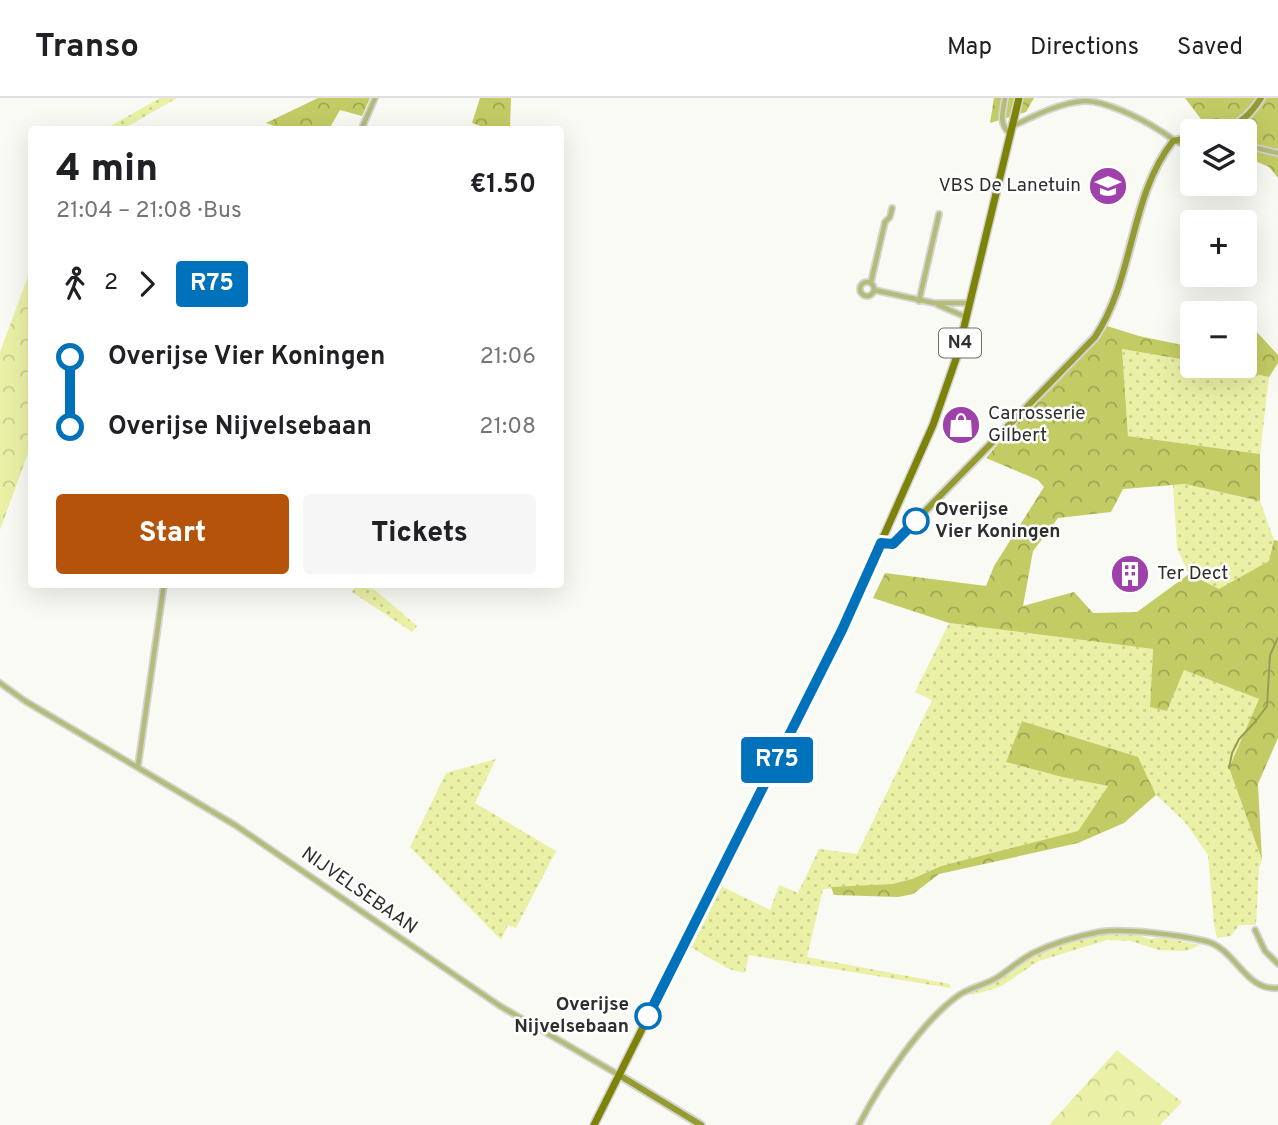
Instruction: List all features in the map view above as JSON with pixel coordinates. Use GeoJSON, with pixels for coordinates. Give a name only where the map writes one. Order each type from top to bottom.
{"type":"FeatureCollection","features":[{"type":"Feature","properties":{"kind":"main road","name":"N4"},"geometry":{"type":"LineString","coordinates":[[594,1125],[842,630],[942,403],[966,317],[1019,98]]}},
{"type":"Feature","properties":{"kind":"street"},"geometry":{"type":"LineString","coordinates":[[363,126],[375,98]]}},
{"type":"Feature","properties":{"kind":"street"},"geometry":{"type":"LineString","coordinates":[[1005,98],[1002,121],[1003,128],[1010,135]]}},
{"type":"Feature","properties":{"kind":"street"},"geometry":{"type":"LineString","coordinates":[[1244,119],[1261,98]]}},
{"type":"Feature","properties":{"kind":"street"},"geometry":{"type":"LineString","coordinates":[[1013,126],[1045,111],[1084,101],[1122,111],[1180,144]]}},
{"type":"Feature","properties":{"kind":"street"},"geometry":{"type":"LineString","coordinates":[[881,543],[893,544],[1095,337],[1108,315],[1115,295],[1147,187],[1159,161],[1173,141],[1180,140]]}},
{"type":"Feature","properties":{"kind":"street"},"geometry":{"type":"LineString","coordinates":[[1257,148],[1278,153]]}},
{"type":"Feature","properties":{"kind":"street"},"geometry":{"type":"LineString","coordinates":[[874,290],[871,282],[885,222],[890,217],[892,208]]}},
{"type":"Feature","properties":{"kind":"street"},"geometry":{"type":"LineString","coordinates":[[919,301],[939,214]]}},
{"type":"Feature","properties":{"kind":"street"},"geometry":{"type":"LineString","coordinates":[[871,282],[863,282],[859,290],[867,296],[874,290]]}},
{"type":"Feature","properties":{"kind":"street"},"geometry":{"type":"LineString","coordinates":[[874,290],[919,301],[969,303]]}},
{"type":"Feature","properties":{"kind":"street"},"geometry":{"type":"LineString","coordinates":[[934,303],[966,317]]}},
{"type":"Feature","properties":{"kind":"street"},"geometry":{"type":"LineString","coordinates":[[138,766],[163,588]]}},
{"type":"Feature","properties":{"kind":"street","name":"NIJVELSEBAAN"},"geometry":{"type":"LineString","coordinates":[[0,683],[25,701],[235,825],[500,1006],[701,1125]]}},
{"type":"Feature","properties":{"kind":"street"},"geometry":{"type":"LineString","coordinates":[[1255,930],[1265,951],[1278,964]]}},
{"type":"Feature","properties":{"kind":"street"},"geometry":{"type":"LineString","coordinates":[[859,1125],[893,1068],[949,1004],[968,990],[996,978],[1022,959],[1057,945],[1099,932],[1119,931],[1206,941],[1225,951],[1258,985],[1270,989],[1278,988]]}},
{"type":"Feature","properties":{"kind":"green space"},"geometry":{"type":"Polygon","coordinates":[[[160,98],[177,98],[128,126],[110,126],[160,98]]]}},
{"type":"Feature","properties":{"kind":"green space"},"geometry":{"type":"Polygon","coordinates":[[[318,98],[370,98],[362,116],[340,110],[331,126],[274,126],[266,123],[318,98]]]}},
{"type":"Feature","properties":{"kind":"green space"},"geometry":{"type":"Polygon","coordinates":[[[480,98],[511,98],[510,126],[480,126],[472,123],[480,98]]]}},
{"type":"Feature","properties":{"kind":"green space"},"geometry":{"type":"Polygon","coordinates":[[[994,98],[1034,98],[1026,112],[990,123],[994,98]]]}},
{"type":"Feature","properties":{"kind":"green space"},"geometry":{"type":"Polygon","coordinates":[[[1185,98],[1278,98],[1278,178],[1269,167],[1257,162],[1257,119],[1201,119],[1185,98]]]}},
{"type":"Feature","properties":{"kind":"green space"},"geometry":{"type":"Polygon","coordinates":[[[28,276],[28,453],[0,530],[0,352],[28,276]]]}},
{"type":"Feature","properties":{"kind":"green space"},"geometry":{"type":"Polygon","coordinates":[[[1107,326],[1180,345],[1180,359],[1122,349],[1128,436],[1260,454],[1260,501],[1185,484],[1123,489],[1111,512],[1058,518],[1033,551],[1023,606],[1074,592],[1093,613],[1137,612],[1189,574],[1219,589],[1269,561],[1274,540],[1278,541],[1278,738],[1258,784],[1262,860],[1229,768],[1259,699],[1184,670],[1167,711],[1150,707],[1153,649],[949,623],[873,598],[885,573],[986,586],[994,566],[1044,487],[1038,480],[986,458],[1025,412],[1107,326]]]}},
{"type":"Feature","properties":{"kind":"green space"},"geometry":{"type":"Polygon","coordinates":[[[1257,332],[1278,355],[1278,363],[1269,377],[1257,375],[1257,332]]]}},
{"type":"Feature","properties":{"kind":"green space"},"geometry":{"type":"Polygon","coordinates":[[[1122,349],[1180,359],[1180,378],[1257,378],[1257,375],[1269,377],[1260,454],[1128,436],[1122,349]]]}},
{"type":"Feature","properties":{"kind":"green space"},"geometry":{"type":"Polygon","coordinates":[[[1185,484],[1260,501],[1274,540],[1269,561],[1219,590],[1189,574],[1177,548],[1173,485],[1185,484]]]}},
{"type":"Feature","properties":{"kind":"green space"},"geometry":{"type":"Polygon","coordinates":[[[354,588],[375,590],[417,626],[412,632],[352,592],[354,588]]]}},
{"type":"Feature","properties":{"kind":"green space"},"geometry":{"type":"Polygon","coordinates":[[[949,623],[1153,649],[1150,706],[1167,711],[1184,670],[1259,699],[1229,768],[1262,860],[1259,868],[1256,925],[1239,925],[1231,936],[1217,938],[1208,855],[1185,822],[1156,795],[1138,758],[1023,721],[1006,762],[1108,786],[1078,831],[941,866],[912,879],[892,884],[823,889],[807,957],[950,984],[950,988],[749,955],[745,973],[729,969],[690,947],[719,885],[770,910],[779,885],[798,893],[819,849],[857,854],[932,700],[915,692],[949,623]]]}},
{"type":"Feature","properties":{"kind":"green space"},"geometry":{"type":"Polygon","coordinates":[[[1022,721],[1138,757],[1156,795],[1124,823],[1078,843],[939,874],[913,894],[898,897],[834,895],[831,887],[892,884],[912,879],[941,866],[1078,831],[1108,786],[1006,762],[1022,721]]]}},
{"type":"Feature","properties":{"kind":"green space"},"geometry":{"type":"Polygon","coordinates":[[[496,759],[475,803],[556,851],[516,928],[508,925],[501,940],[410,847],[446,773],[496,759]]]}},
{"type":"Feature","properties":{"kind":"green space"},"geometry":{"type":"Polygon","coordinates":[[[1118,934],[1150,939],[1160,937],[1200,945],[1186,951],[1159,950],[1130,941],[1107,940],[1039,961],[1000,987],[972,995],[968,993],[997,980],[1037,953],[1094,935],[1118,934]]]}},
{"type":"Feature","properties":{"kind":"green space"},"geometry":{"type":"Polygon","coordinates":[[[1117,1050],[1182,1102],[1160,1125],[1049,1125],[1117,1050]]]}},
{"type":"Feature","properties":{"kind":"waterway"},"geometry":{"type":"LineString","coordinates":[[1229,768],[1239,739],[1267,706],[1270,655],[1278,638]]}},
{"type":"Feature","properties":{"kind":"bus line","name":"R75"},"geometry":{"type":"LineString","coordinates":[[648,1016],[842,630],[881,543],[893,544],[916,521]]}},
{"type":"Feature","properties":{"kind":"place","name":"VBS De Lanetuin"},"geometry":{"type":"Point","coordinates":[1108,186]}},
{"type":"Feature","properties":{"kind":"place","name":"Carrosserie Gilbert"},"geometry":{"type":"Point","coordinates":[961,425]}},
{"type":"Feature","properties":{"kind":"place","name":"Overijse Vier Koningen"},"geometry":{"type":"Point","coordinates":[916,521]}},
{"type":"Feature","properties":{"kind":"place","name":"Ter Dect"},"geometry":{"type":"Point","coordinates":[1130,574]}},
{"type":"Feature","properties":{"kind":"place","name":"Overijse Nijvelsebaan"},"geometry":{"type":"Point","coordinates":[648,1016]}}]}
